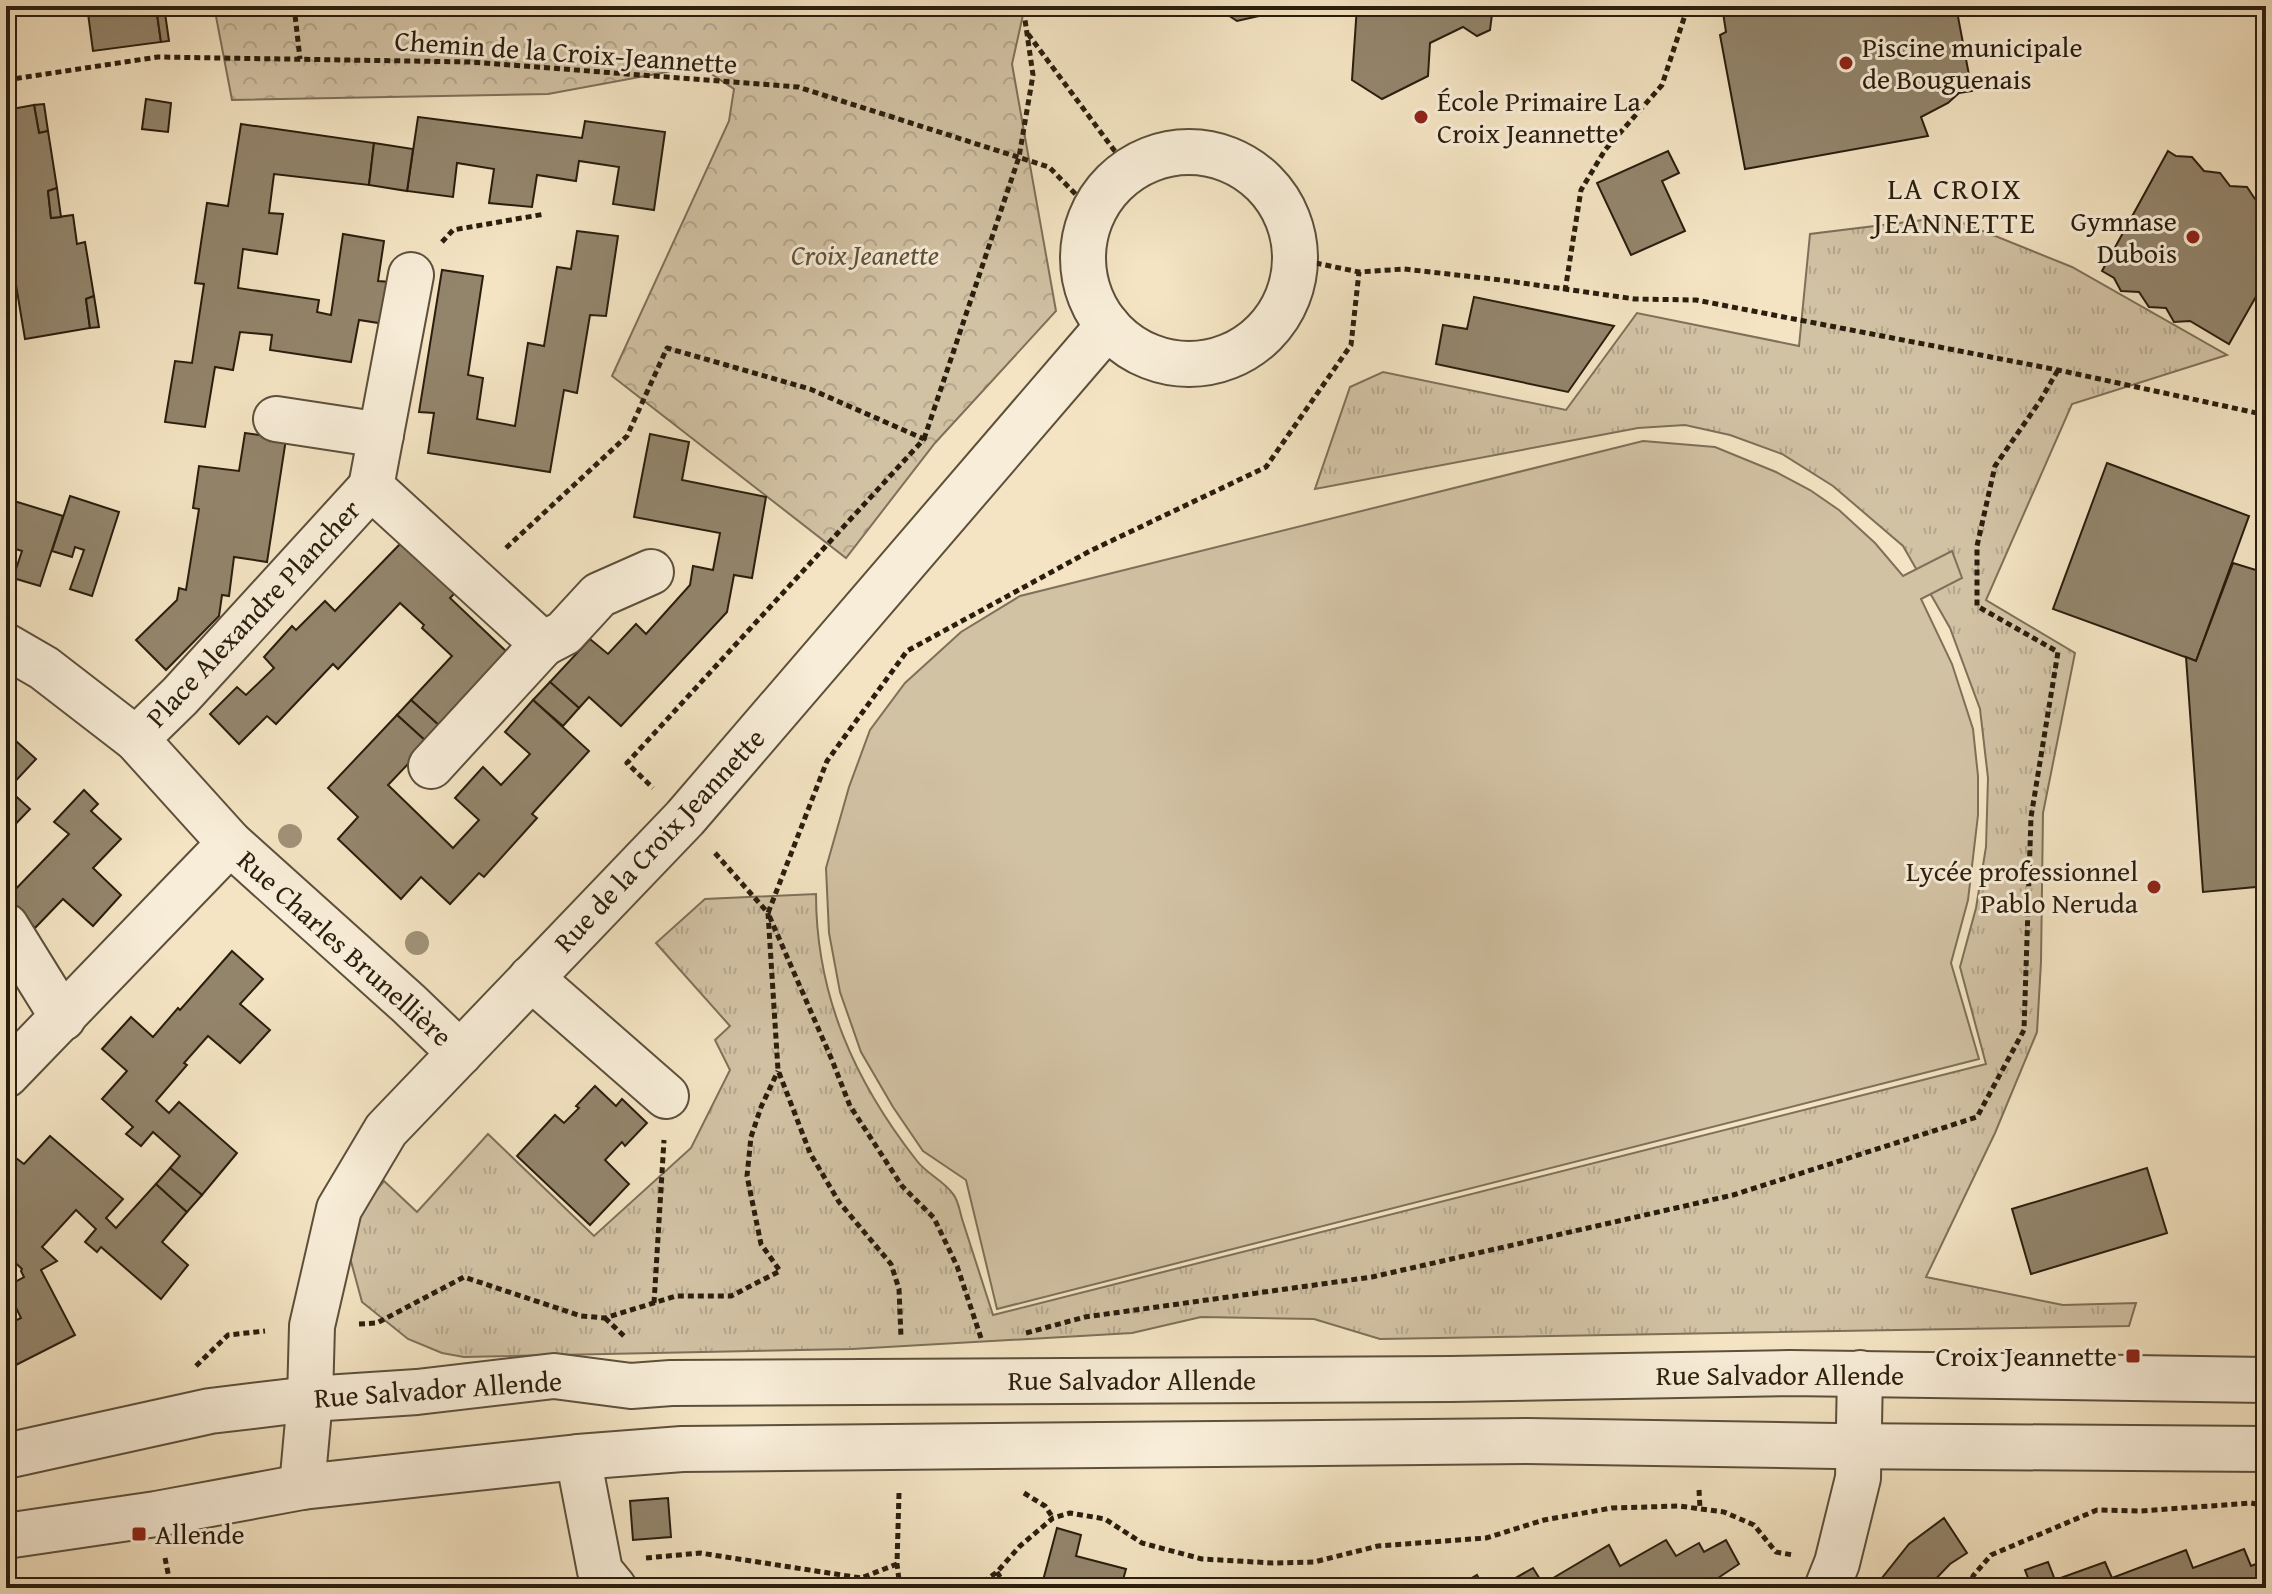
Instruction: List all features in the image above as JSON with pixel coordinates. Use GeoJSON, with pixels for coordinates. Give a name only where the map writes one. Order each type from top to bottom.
{"type":"FeatureCollection","features":[{"type":"Feature","properties":{"kind":"street"},"geometry":{"type":"LineString","coordinates":[[1188,151],[1216,154],[1242,165],[1265,182],[1282,205],[1293,231],[1296,259],[1292,288],[1280,314],[1262,336],[1238,353],[1212,363],[1183,365],[1155,359],[1129,346],[1108,326],[1097,310],[1088,291],[1084,271],[1085,241],[1093,212],[1110,186],[1134,167],[1160,155],[1188,151]]}},
{"type":"Feature","properties":{"kind":"street","name":"Place Alexandre Plancher"},"geometry":{"type":"LineString","coordinates":[[136,739],[180,696],[371,487],[411,275]]}},
{"type":"Feature","properties":{"kind":"street","name":"Rue de la Croix Jeannette"},"geometry":{"type":"LineString","coordinates":[[302,1487],[310,1399],[312,1326],[339,1209],[386,1130],[685,818],[1108,326]]}},
{"type":"Feature","properties":{"kind":"street"},"geometry":{"type":"LineString","coordinates":[[276,419],[381,435]]}},
{"type":"Feature","properties":{"kind":"street","name":"Place Alexandre Plancher"},"geometry":{"type":"LineString","coordinates":[[371,487],[543,644]]}},
{"type":"Feature","properties":{"kind":"street"},"geometry":{"type":"LineString","coordinates":[[431,766],[543,644],[564,633],[599,595],[651,572]]}},
{"type":"Feature","properties":{"kind":"street","name":"Rue Charles Brunellière"},"geometry":{"type":"LineString","coordinates":[[6,646],[44,668],[136,739],[230,843],[460,1053]]}},
{"type":"Feature","properties":{"kind":"street","name":"Rue Charles Brunellière"},"geometry":{"type":"LineString","coordinates":[[6,1075],[230,843]]}},
{"type":"Feature","properties":{"kind":"street"},"geometry":{"type":"LineString","coordinates":[[6,926],[63,1018]]}},
{"type":"Feature","properties":{"kind":"street"},"geometry":{"type":"LineString","coordinates":[[531,978],[666,1096]]}},
{"type":"Feature","properties":{"kind":"street"},"geometry":{"type":"LineString","coordinates":[[1832,1576],[1858,1478],[1860,1373]]}},
{"type":"Feature","properties":{"kind":"street","name":"Rue Salvador Allende"},"geometry":{"type":"LineString","coordinates":[[6,1456],[210,1411],[554,1376],[631,1386],[687,1382],[1451,1379],[1860,1373],[2266,1380]]}},
{"type":"Feature","properties":{"kind":"street"},"geometry":{"type":"LineString","coordinates":[[6,1536],[156,1514],[302,1487],[682,1449],[1527,1441],[2266,1449]]}},
{"type":"Feature","properties":{"kind":"street"},"geometry":{"type":"LineString","coordinates":[[578,1457],[607,1580]]}},
{"type":"Feature","properties":{"kind":"path"},"geometry":{"type":"LineString","coordinates":[[294,6],[300,59]]}},
{"type":"Feature","properties":{"kind":"path"},"geometry":{"type":"LineString","coordinates":[[983,1344],[957,1266],[934,1218],[902,1186],[850,1106],[768,913],[685,818],[627,763],[924,439],[1019,157],[1033,75],[1023,6]]}},
{"type":"Feature","properties":{"kind":"path"},"geometry":{"type":"LineString","coordinates":[[1565,291],[1581,190],[1605,150],[1662,85],[1688,6]]}},
{"type":"Feature","properties":{"kind":"path"},"geometry":{"type":"LineString","coordinates":[[1027,32],[1114,150],[1134,167]]}},
{"type":"Feature","properties":{"kind":"path","name":"Chemin de la Croix-Jeannette"},"geometry":{"type":"LineString","coordinates":[[6,80],[158,57],[471,62],[798,87],[1049,167],[1093,212]]}},
{"type":"Feature","properties":{"kind":"path"},"geometry":{"type":"LineString","coordinates":[[411,275],[453,230],[545,214]]}},
{"type":"Feature","properties":{"kind":"path"},"geometry":{"type":"LineString","coordinates":[[1296,259],[1359,272],[1404,269],[1635,299],[1696,300],[2058,370],[2266,415]]}},
{"type":"Feature","properties":{"kind":"path"},"geometry":{"type":"LineString","coordinates":[[901,1340],[899,1289],[891,1264],[839,1202],[810,1153],[778,1070],[768,913],[827,761],[907,651],[1090,551],[1266,467],[1351,345],[1359,272]]}},
{"type":"Feature","properties":{"kind":"path"},"geometry":{"type":"LineString","coordinates":[[473,578],[627,436],[667,348],[810,389],[924,439]]}},
{"type":"Feature","properties":{"kind":"path"},"geometry":{"type":"LineString","coordinates":[[1024,1333],[1085,1317],[1372,1277],[1733,1195],[1977,1117],[2024,1030],[2031,817],[2058,652],[1977,606],[1977,546],[1995,466],[2058,370]]}},
{"type":"Feature","properties":{"kind":"path"},"geometry":{"type":"LineString","coordinates":[[183,1370],[196,1367],[228,1335],[377,1323],[464,1277],[581,1316],[605,1318],[676,1296],[731,1296],[780,1271],[761,1244],[747,1176],[751,1137],[778,1070]]}},
{"type":"Feature","properties":{"kind":"path"},"geometry":{"type":"LineString","coordinates":[[654,1303],[666,1096]]}},
{"type":"Feature","properties":{"kind":"path"},"geometry":{"type":"LineString","coordinates":[[899,1483],[897,1564],[900,1588]]}},
{"type":"Feature","properties":{"kind":"path"},"geometry":{"type":"LineString","coordinates":[[1969,1588],[1973,1576],[1991,1555],[2097,1510],[2141,1511],[2251,1503],[2266,1506]]}},
{"type":"Feature","properties":{"kind":"path"},"geometry":{"type":"LineString","coordinates":[[975,1588],[997,1572],[1020,1546],[1053,1518],[1070,1513],[1105,1519],[1142,1543],[1202,1559],[1273,1563],[1314,1562],[1378,1546],[1486,1538],[1544,1520],[1612,1508],[1679,1506],[1724,1512],[1754,1525],[1776,1552],[1832,1576]]}},
{"type":"Feature","properties":{"kind":"path"},"geometry":{"type":"LineString","coordinates":[[156,1514],[169,1578],[167,1588]]}},
{"type":"Feature","properties":{"kind":"path"},"geometry":{"type":"LineString","coordinates":[[607,1580],[632,1559],[700,1553],[861,1578],[897,1564]]}},
{"type":"Feature","properties":{"kind":"path"},"geometry":{"type":"LineString","coordinates":[[997,1572],[1007,1588]]}},
{"type":"Feature","properties":{"kind":"green space","name":"Croix Jeanette"},"geometry":{"type":"Polygon","coordinates":[[[214,6],[1025,6],[1012,64],[1056,311],[935,443],[846,558],[612,376],[729,121],[734,89],[699,66],[548,94],[232,100],[214,6]]]}},
{"type":"Feature","properties":{"kind":"green space"},"geometry":{"type":"Polygon","coordinates":[[[1948,217],[2072,267],[2227,355],[2072,404],[1986,600],[2075,653],[2043,813],[2037,1032],[1995,1133],[1926,1277],[2063,1305],[2136,1303],[2129,1326],[1380,1339],[1314,1319],[1201,1317],[1132,1333],[852,1349],[464,1357],[442,1353],[408,1339],[362,1302],[349,1254],[360,1210],[384,1181],[417,1212],[488,1134],[594,1236],[691,1148],[730,1070],[715,1040],[730,1026],[656,943],[705,899],[816,894],[823,968],[843,1036],[858,1069],[895,1131],[921,1166],[955,1197],[993,1315],[1986,1064],[1960,967],[1976,908],[1986,847],[1988,778],[1980,709],[1950,628],[1903,546],[1833,486],[1782,454],[1730,435],[1685,425],[1638,428],[1315,489],[1350,387],[1383,372],[1566,410],[1637,313],[1799,346],[1810,234],[1948,217]]]}},
{"type":"Feature","properties":{"kind":"green space"},"geometry":{"type":"Polygon","coordinates":[[[1643,441],[1715,447],[1776,472],[1839,510],[1875,543],[1903,576],[1952,551],[1962,578],[1921,599],[1952,664],[1973,729],[1978,815],[1968,900],[1951,963],[1979,1059],[997,1309],[966,1180],[923,1151],[893,1107],[861,1052],[840,992],[829,933],[826,868],[849,787],[870,730],[905,683],[961,632],[1020,596],[1643,441]]]}},
{"type":"Feature","properties":{"kind":"building"},"geometry":{"type":"Polygon","coordinates":[[[87,6],[164,6],[165,13],[157,14],[161,42],[93,51],[87,6]]]}},
{"type":"Feature","properties":{"kind":"building"},"geometry":{"type":"Polygon","coordinates":[[[1214,6],[1256,6],[1259,16],[1237,21],[1214,6]]]}},
{"type":"Feature","properties":{"kind":"building"},"geometry":{"type":"Polygon","coordinates":[[[1357,6],[1493,6],[1490,30],[1477,36],[1463,27],[1430,43],[1428,76],[1382,99],[1352,80],[1357,6]]]}},
{"type":"Feature","properties":{"kind":"building","name":"Piscine municipale de Bouguenais"},"geometry":{"type":"Polygon","coordinates":[[[1722,6],[1956,6],[1972,91],[1959,93],[1948,103],[1921,117],[1928,136],[1745,169],[1720,35],[1726,32],[1722,6]]]}},
{"type":"Feature","properties":{"kind":"building"},"geometry":{"type":"Polygon","coordinates":[[[165,13],[169,41],[161,42],[157,14],[165,13]]]}},
{"type":"Feature","properties":{"kind":"building"},"geometry":{"type":"Polygon","coordinates":[[[146,99],[171,103],[168,132],[142,129],[146,99]]]}},
{"type":"Feature","properties":{"kind":"building"},"geometry":{"type":"Polygon","coordinates":[[[44,104],[48,131],[39,133],[34,105],[44,104]]]}},
{"type":"Feature","properties":{"kind":"building"},"geometry":{"type":"Polygon","coordinates":[[[34,105],[39,133],[48,131],[57,188],[48,191],[51,218],[73,215],[77,244],[85,242],[94,296],[86,299],[90,328],[25,339],[6,225],[6,110],[34,105]]]}},
{"type":"Feature","properties":{"kind":"building"},"geometry":{"type":"Polygon","coordinates":[[[418,117],[582,138],[585,121],[665,132],[654,210],[613,204],[619,167],[579,161],[576,181],[537,175],[532,207],[489,203],[494,169],[457,163],[453,197],[407,191],[418,117]]]}},
{"type":"Feature","properties":{"kind":"building"},"geometry":{"type":"Polygon","coordinates":[[[241,124],[374,143],[369,185],[274,174],[269,213],[283,214],[277,254],[243,249],[238,288],[319,300],[317,312],[331,315],[343,234],[384,241],[378,281],[391,282],[385,324],[359,320],[351,362],[270,350],[272,335],[240,332],[233,370],[215,367],[205,427],[165,422],[175,361],[192,363],[204,284],[195,283],[207,203],[228,206],[241,124]]]}},
{"type":"Feature","properties":{"kind":"building"},"geometry":{"type":"Polygon","coordinates":[[[374,143],[413,149],[407,191],[369,185],[374,143]]]}},
{"type":"Feature","properties":{"kind":"building"},"geometry":{"type":"Polygon","coordinates":[[[1668,151],[1679,173],[1662,181],[1685,231],[1631,255],[1597,183],[1668,151]]]}},
{"type":"Feature","properties":{"kind":"building","name":"Gymnase Dubois"},"geometry":{"type":"Polygon","coordinates":[[[2168,151],[2176,156],[2192,157],[2204,171],[2220,173],[2230,186],[2247,187],[2255,199],[2263,203],[2266,198],[2266,279],[2229,344],[2190,321],[2174,322],[2166,308],[2149,307],[2139,292],[2121,291],[2114,278],[2102,271],[2168,151]]]}},
{"type":"Feature","properties":{"kind":"building"},"geometry":{"type":"Polygon","coordinates":[[[57,188],[61,217],[51,218],[48,191],[57,188]]]}},
{"type":"Feature","properties":{"kind":"building"},"geometry":{"type":"Polygon","coordinates":[[[577,231],[618,236],[606,316],[590,315],[577,393],[564,390],[550,472],[428,453],[434,413],[419,412],[442,270],[483,276],[468,375],[483,378],[477,419],[515,426],[528,343],[544,346],[557,267],[571,269],[577,231]]]}},
{"type":"Feature","properties":{"kind":"building"},"geometry":{"type":"Polygon","coordinates":[[[94,296],[99,327],[90,328],[86,299],[94,296]]]}},
{"type":"Feature","properties":{"kind":"building"},"geometry":{"type":"Polygon","coordinates":[[[1474,297],[1614,326],[1568,392],[1436,364],[1443,325],[1467,329],[1474,297]]]}},
{"type":"Feature","properties":{"kind":"building"},"geometry":{"type":"Polygon","coordinates":[[[245,433],[286,439],[267,562],[234,557],[229,596],[222,595],[219,616],[166,670],[136,640],[177,600],[179,588],[186,590],[199,509],[193,508],[199,466],[239,471],[245,433]]]}},
{"type":"Feature","properties":{"kind":"building"},"geometry":{"type":"Polygon","coordinates":[[[650,434],[689,442],[682,480],[766,497],[752,578],[734,575],[727,612],[621,726],[589,697],[579,708],[550,682],[590,639],[608,654],[636,624],[646,634],[690,585],[693,566],[713,570],[720,533],[634,517],[650,434]]]}},
{"type":"Feature","properties":{"kind":"building"},"geometry":{"type":"Polygon","coordinates":[[[2107,463],[2249,516],[2196,661],[2053,609],[2107,463]]]}},
{"type":"Feature","properties":{"kind":"building"},"geometry":{"type":"Polygon","coordinates":[[[70,496],[119,512],[92,596],[70,589],[84,550],[75,547],[72,557],[52,551],[70,496]]]}},
{"type":"Feature","properties":{"kind":"building"},"geometry":{"type":"Polygon","coordinates":[[[14,501],[63,516],[40,586],[13,578],[22,551],[6,546],[6,506],[11,508],[14,501]]]}},
{"type":"Feature","properties":{"kind":"building"},"geometry":{"type":"Polygon","coordinates":[[[401,543],[455,593],[450,598],[510,655],[442,728],[411,700],[452,656],[400,603],[338,669],[333,664],[276,724],[267,716],[239,744],[210,714],[237,687],[246,695],[274,668],[264,657],[292,626],[296,630],[325,601],[335,611],[401,543]]]}},
{"type":"Feature","properties":{"kind":"building"},"geometry":{"type":"Polygon","coordinates":[[[2259,551],[2266,551],[2266,886],[2203,892],[2186,657],[2196,661],[2233,563],[2259,571],[2259,551]]]}},
{"type":"Feature","properties":{"kind":"building"},"geometry":{"type":"Polygon","coordinates":[[[550,682],[579,708],[563,726],[533,700],[550,682]]]}},
{"type":"Feature","properties":{"kind":"building"},"geometry":{"type":"Polygon","coordinates":[[[411,700],[442,728],[428,743],[397,715],[411,700]]]}},
{"type":"Feature","properties":{"kind":"building"},"geometry":{"type":"Polygon","coordinates":[[[533,700],[589,751],[532,814],[537,818],[484,877],[479,873],[450,904],[421,877],[401,899],[338,839],[358,817],[328,788],[397,715],[428,743],[388,785],[453,848],[479,820],[455,798],[483,767],[501,785],[530,754],[505,732],[533,700]]]}},
{"type":"Feature","properties":{"kind":"building"},"geometry":{"type":"Polygon","coordinates":[[[6,732],[36,759],[8,789],[30,809],[6,834],[6,732]]]}},
{"type":"Feature","properties":{"kind":"building"},"geometry":{"type":"Polygon","coordinates":[[[84,790],[98,804],[91,811],[121,839],[93,868],[121,895],[93,926],[63,899],[35,928],[6,899],[69,834],[54,822],[84,790]]]}},
{"type":"Feature","properties":{"kind":"building"},"geometry":{"type":"Polygon","coordinates":[[[232,951],[263,979],[240,1004],[270,1030],[240,1063],[208,1036],[156,1101],[169,1113],[179,1102],[237,1153],[202,1195],[170,1168],[180,1156],[153,1132],[141,1146],[126,1134],[133,1127],[102,1099],[127,1071],[102,1049],[131,1017],[153,1037],[232,951]]]}},
{"type":"Feature","properties":{"kind":"building"},"geometry":{"type":"Polygon","coordinates":[[[595,1086],[616,1106],[622,1099],[647,1123],[625,1146],[622,1142],[605,1160],[629,1184],[590,1225],[517,1156],[555,1115],[564,1123],[595,1086]]]}},
{"type":"Feature","properties":{"kind":"building"},"geometry":{"type":"Polygon","coordinates":[[[50,1136],[123,1199],[106,1218],[116,1228],[156,1184],[187,1212],[162,1242],[188,1265],[161,1299],[101,1247],[97,1252],[85,1242],[96,1229],[76,1210],[42,1247],[57,1261],[41,1270],[75,1335],[6,1370],[6,1325],[21,1318],[6,1287],[24,1277],[22,1269],[6,1254],[6,1224],[16,1212],[6,1203],[6,1170],[16,1158],[24,1164],[50,1136]]]}},
{"type":"Feature","properties":{"kind":"building"},"geometry":{"type":"Polygon","coordinates":[[[170,1168],[202,1195],[187,1212],[156,1184],[170,1168]]]}},
{"type":"Feature","properties":{"kind":"building"},"geometry":{"type":"Polygon","coordinates":[[[2147,1168],[2167,1233],[2031,1274],[2012,1209],[2147,1168]]]}},
{"type":"Feature","properties":{"kind":"building"},"geometry":{"type":"Polygon","coordinates":[[[668,1498],[671,1537],[633,1540],[630,1501],[668,1498]]]}},
{"type":"Feature","properties":{"kind":"building"},"geometry":{"type":"Polygon","coordinates":[[[1944,1518],[1967,1553],[1950,1564],[1927,1588],[1874,1588],[1909,1544],[1944,1518]]]}},
{"type":"Feature","properties":{"kind":"building"},"geometry":{"type":"Polygon","coordinates":[[[1057,1528],[1081,1535],[1076,1556],[1126,1569],[1121,1587],[1124,1588],[1041,1588],[1057,1528]]]}},
{"type":"Feature","properties":{"kind":"building"},"geometry":{"type":"Polygon","coordinates":[[[1666,1540],[1676,1556],[1699,1543],[1704,1552],[1726,1540],[1739,1564],[1718,1578],[1723,1588],[1498,1588],[1533,1568],[1543,1584],[1609,1545],[1620,1566],[1666,1540]]]}},
{"type":"Feature","properties":{"kind":"building"},"geometry":{"type":"Polygon","coordinates":[[[2244,1549],[2251,1566],[2266,1560],[2266,1588],[2032,1588],[2025,1570],[2048,1562],[2055,1580],[2105,1562],[2112,1578],[2186,1550],[2193,1568],[2244,1549]]]}},
{"type":"Feature","properties":{"kind":"building"},"geometry":{"type":"Polygon","coordinates":[[[1477,1575],[1484,1588],[1455,1588],[1477,1575]]]}},
{"type":"Feature","properties":{"kind":"place","name":"Piscine municipale de Bouguenais"},"geometry":{"type":"Point","coordinates":[1846,63]}},
{"type":"Feature","properties":{"kind":"place","name":"École Primaire La Croix Jeannette"},"geometry":{"type":"Point","coordinates":[1421,117]}},
{"type":"Feature","properties":{"kind":"place","name":"Gymnase Dubois"},"geometry":{"type":"Point","coordinates":[2193,237]}},
{"type":"Feature","properties":{"kind":"place","name":"Lycée professionnel Pablo Neruda"},"geometry":{"type":"Point","coordinates":[2154,887]}},
{"type":"Feature","properties":{"kind":"place","name":"Croix Jeannette"},"geometry":{"type":"Point","coordinates":[2133,1356]}},
{"type":"Feature","properties":{"kind":"place","name":"Allende"},"geometry":{"type":"Point","coordinates":[139,1534]}},
{"type":"Feature","properties":{"kind":"district","name":"LA CROIX JEANNETTE"},"geometry":{"type":"Point","coordinates":[1955,206]}}]}
